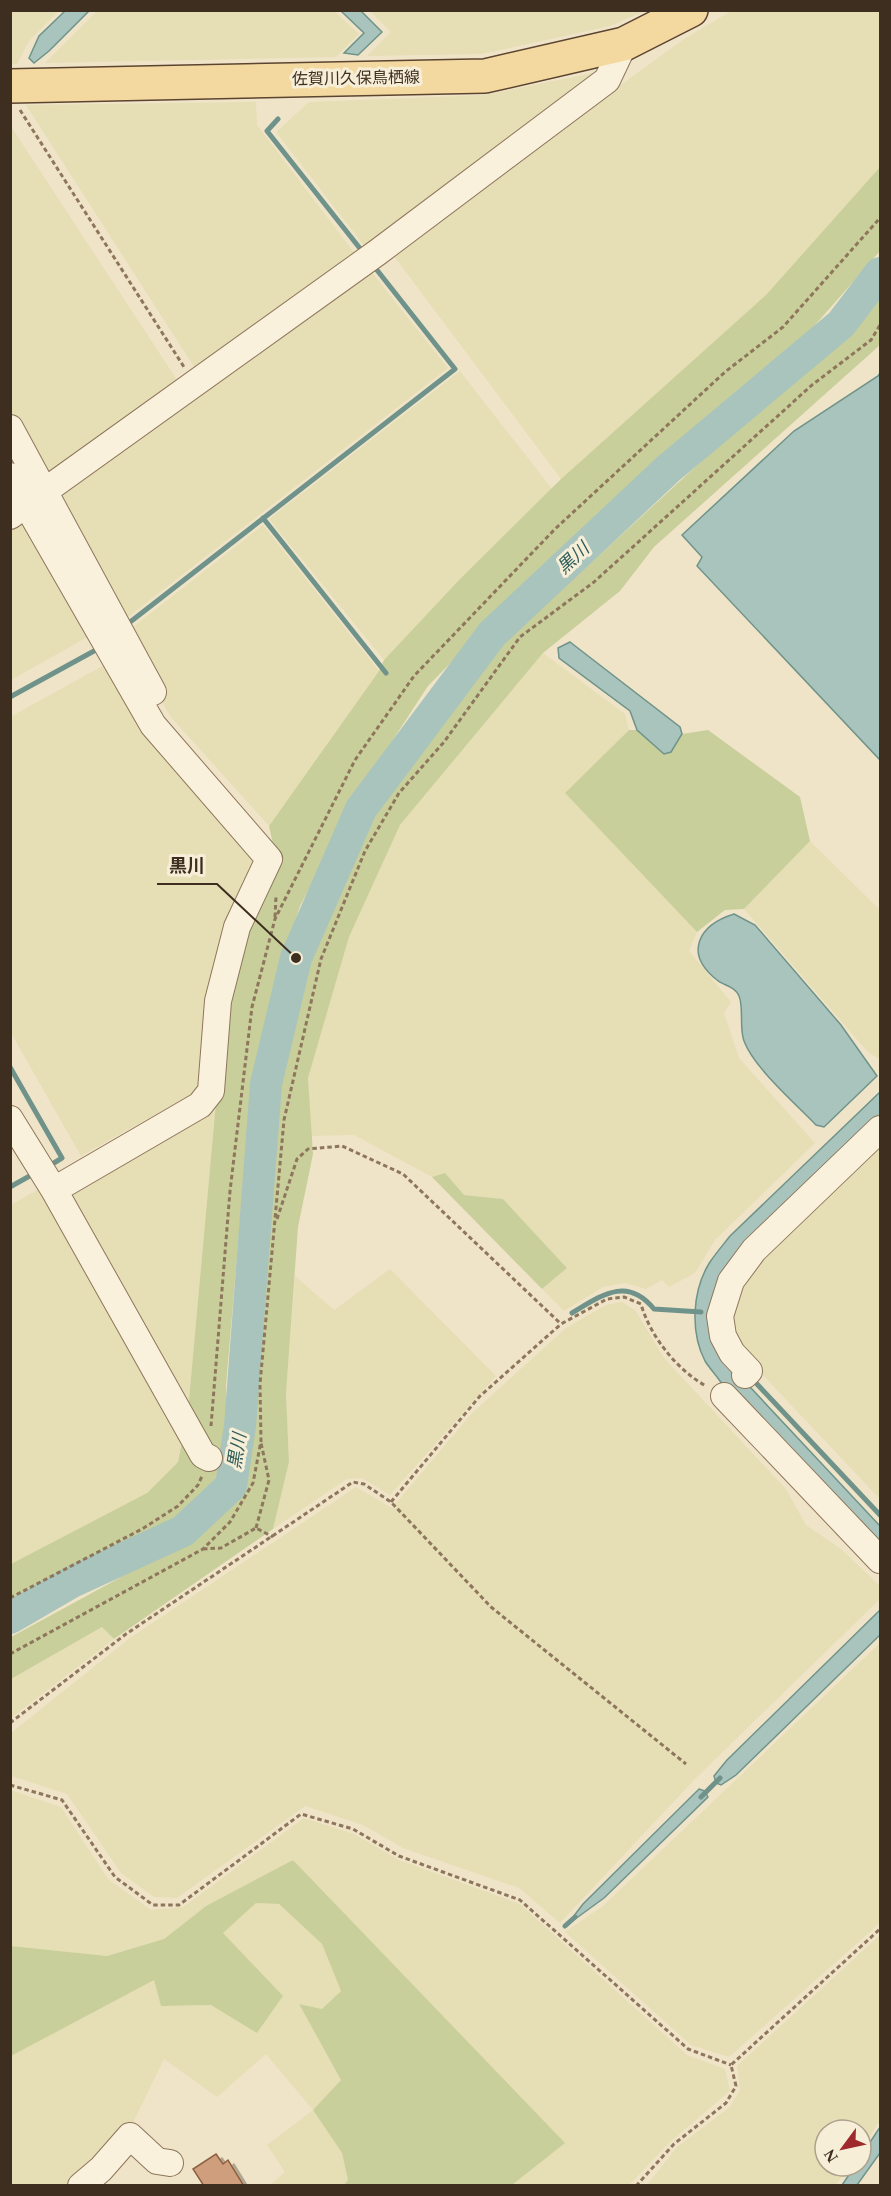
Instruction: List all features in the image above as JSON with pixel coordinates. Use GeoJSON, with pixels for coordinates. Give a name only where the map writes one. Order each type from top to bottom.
{"type":"FeatureCollection","features":[{"type":"Feature","properties":{"kind":"main road","name":"佐賀川久保鳥栖線"},"geometry":{"type":"LineString","coordinates":[[15,98],[485,75],[624,44],[691,10]]}},
{"type":"Feature","properties":{"kind":"street"},"geometry":{"type":"LineString","coordinates":[[27,505],[387,245],[607,80],[624,44]]}},
{"type":"Feature","properties":{"kind":"street"},"geometry":{"type":"LineString","coordinates":[[10,428],[27,505],[167,717],[265,828]]}},
{"type":"Feature","properties":{"kind":"street"},"geometry":{"type":"LineString","coordinates":[[10,476],[153,725],[269,859],[237,927],[218,1001],[211,1091],[200,1105],[35,1167]]}},
{"type":"Feature","properties":{"kind":"street"},"geometry":{"type":"LineString","coordinates":[[10,1119],[35,1167],[203,1455],[209,1458]]}},
{"type":"Feature","properties":{"kind":"street"},"geometry":{"type":"LineString","coordinates":[[745,1376],[749,1371],[732,1353],[723,1336],[720,1316],[731,1281],[754,1250],[880,1130]]}},
{"type":"Feature","properties":{"kind":"street"},"geometry":{"type":"LineString","coordinates":[[724,1395],[880,1560]]}},
{"type":"Feature","properties":{"kind":"street"},"geometry":{"type":"LineString","coordinates":[[81,2186],[101,2169],[130,2136],[157,2161],[170,2163]]}},
{"type":"Feature","properties":{"kind":"path"},"geometry":{"type":"LineString","coordinates":[[15,98],[194,384]]}},
{"type":"Feature","properties":{"kind":"path"},"geometry":{"type":"LineString","coordinates":[[10,1598],[142,1529],[178,1506],[198,1485],[209,1458],[230,1191],[252,1007],[275,919],[355,760],[414,676],[555,529],[725,372],[783,327],[880,218]]}},
{"type":"Feature","properties":{"kind":"path"},"geometry":{"type":"LineString","coordinates":[[202,1549],[222,1548],[256,1528],[269,1480],[261,1441],[260,1384],[284,1120],[321,959],[364,851],[399,793],[444,742],[520,637],[594,582],[812,385],[870,340],[880,325]]}},
{"type":"Feature","properties":{"kind":"path"},"geometry":{"type":"LineString","coordinates":[[274,1227],[297,1159],[308,1149],[342,1146],[403,1174],[561,1324]]}},
{"type":"Feature","properties":{"kind":"path"},"geometry":{"type":"LineString","coordinates":[[391,1502],[480,1396],[561,1324],[607,1299],[624,1297],[642,1304],[645,1319],[673,1360],[696,1380],[724,1395]]}},
{"type":"Feature","properties":{"kind":"path"},"geometry":{"type":"LineString","coordinates":[[10,1654],[202,1549],[230,1522],[253,1483],[261,1441]]}},
{"type":"Feature","properties":{"kind":"path"},"geometry":{"type":"LineString","coordinates":[[10,1723],[126,1634],[353,1482],[364,1484],[391,1502],[491,1607],[686,1764]]}},
{"type":"Feature","properties":{"kind":"path"},"geometry":{"type":"LineString","coordinates":[[256,1528],[273,1537]]}},
{"type":"Feature","properties":{"kind":"path"},"geometry":{"type":"LineString","coordinates":[[10,1785],[62,1800],[115,1877],[153,1905],[179,1905],[301,1814],[353,1829],[399,1856],[520,1900],[688,2049],[730,2065]]}},
{"type":"Feature","properties":{"kind":"path"},"geometry":{"type":"LineString","coordinates":[[730,2065],[880,1929]]}},
{"type":"Feature","properties":{"kind":"path"},"geometry":{"type":"LineString","coordinates":[[636,2186],[674,2144],[726,2103],[736,2086],[730,2065]]}},
{"type":"Feature","properties":{"kind":"shaded area"},"geometry":{"type":"Polygon","coordinates":[[[10,11],[59,11],[29,41],[17,64],[11,64],[10,11]]]}},
{"type":"Feature","properties":{"kind":"shaded area"},"geometry":{"type":"Polygon","coordinates":[[[97,11],[334,11],[359,34],[336,57],[45,63],[97,11]]]}},
{"type":"Feature","properties":{"kind":"shaded area"},"geometry":{"type":"Polygon","coordinates":[[[370,11],[645,11],[610,26],[482,54],[367,56],[391,32],[370,11]]]}},
{"type":"Feature","properties":{"kind":"shaded area"},"geometry":{"type":"Polygon","coordinates":[[[731,11],[880,11],[880,167],[766,295],[561,479],[391,252],[684,39],[731,11]]]}},
{"type":"Feature","properties":{"kind":"shaded area"},"geometry":{"type":"Polygon","coordinates":[[[592,73],[593,84],[366,248],[276,132],[309,102],[485,95],[592,73]]]}},
{"type":"Feature","properties":{"kind":"shaded area"},"geometry":{"type":"Polygon","coordinates":[[[256,102],[257,125],[356,255],[196,370],[26,105],[256,102]]]}},
{"type":"Feature","properties":{"kind":"shaded area"},"geometry":{"type":"Polygon","coordinates":[[[10,125],[179,383],[45,481],[11,416],[10,125]]]}},
{"type":"Feature","properties":{"kind":"shaded area"},"geometry":{"type":"Polygon","coordinates":[[[370,270],[448,368],[119,624],[52,496],[370,270]]]}},
{"type":"Feature","properties":{"kind":"shaded area"},"geometry":{"type":"Polygon","coordinates":[[[460,371],[552,489],[459,580],[384,660],[269,519],[460,371]]]}},
{"type":"Feature","properties":{"kind":"shaded area"},"geometry":{"type":"Polygon","coordinates":[[[30,520],[93,634],[11,680],[11,531],[30,520]]]}},
{"type":"Feature","properties":{"kind":"shaded area"},"geometry":{"type":"Polygon","coordinates":[[[263,525],[379,671],[269,826],[170,716],[124,634],[263,525]]]}},
{"type":"Feature","properties":{"kind":"shaded area"},"geometry":{"type":"Polygon","coordinates":[[[543,653],[625,714],[629,730],[565,793],[697,932],[689,951],[731,1002],[724,1013],[739,1058],[815,1143],[715,1240],[695,1273],[669,1287],[662,1280],[646,1289],[625,1283],[603,1287],[564,1311],[542,1289],[567,1268],[503,1199],[464,1195],[445,1174],[432,1177],[354,1135],[311,1136],[308,1078],[349,937],[400,825],[543,653]]]}},
{"type":"Feature","properties":{"kind":"shaded area"},"geometry":{"type":"Polygon","coordinates":[[[108,663],[257,857],[230,911],[209,982],[197,1091],[81,1156],[11,1033],[10,717],[108,663]]]}},
{"type":"Feature","properties":{"kind":"shaded area"},"geometry":{"type":"Polygon","coordinates":[[[810,841],[880,910],[880,1060],[867,1051],[744,909],[810,841]]]}},
{"type":"Feature","properties":{"kind":"shaded area"},"geometry":{"type":"Polygon","coordinates":[[[216,1102],[188,1411],[64,1193],[216,1102]]]}},
{"type":"Feature","properties":{"kind":"shaded area"},"geometry":{"type":"Polygon","coordinates":[[[880,1142],[880,1499],[741,1352],[728,1321],[737,1287],[759,1257],[880,1142]]]}},
{"type":"Feature","properties":{"kind":"shaded area"},"geometry":{"type":"Polygon","coordinates":[[[44,1186],[183,1433],[178,1462],[147,1493],[11,1564],[11,1205],[44,1186]]]}},
{"type":"Feature","properties":{"kind":"shaded area"},"geometry":{"type":"Polygon","coordinates":[[[390,1269],[496,1376],[390,1495],[362,1478],[347,1479],[273,1529],[289,1462],[286,1394],[295,1276],[334,1310],[390,1269]]]}},
{"type":"Feature","properties":{"kind":"shaded area"},"geometry":{"type":"Polygon","coordinates":[[[622,1302],[635,1310],[664,1358],[786,1489],[806,1525],[841,1549],[880,1586],[880,1599],[695,1779],[560,1923],[519,1888],[403,1848],[363,1825],[305,1806],[177,1898],[154,1897],[121,1873],[67,1794],[11,1776],[11,1733],[130,1638],[356,1487],[392,1508],[472,1413],[566,1328],[606,1305],[622,1302]]]}},
{"type":"Feature","properties":{"kind":"shaded area"},"geometry":{"type":"Polygon","coordinates":[[[102,1627],[114,1639],[11,1718],[11,1679],[102,1627]]]}},
{"type":"Feature","properties":{"kind":"shaded area"},"geometry":{"type":"Polygon","coordinates":[[[880,1643],[880,1923],[729,2057],[691,2045],[565,1932],[603,1906],[880,1643]]]}},
{"type":"Feature","properties":{"kind":"shaded area"},"geometry":{"type":"Polygon","coordinates":[[[10,1790],[61,1807],[108,1879],[151,1910],[183,1907],[304,1818],[354,1834],[399,1860],[520,1904],[687,2055],[725,2069],[730,2091],[670,2142],[629,2185],[512,2185],[564,2143],[293,1860],[206,1906],[164,1939],[107,1956],[11,1946],[10,1790]]]}},
{"type":"Feature","properties":{"kind":"shaded area"},"geometry":{"type":"Polygon","coordinates":[[[256,1903],[279,1904],[322,1944],[341,1991],[322,2009],[299,2004],[341,2080],[313,2110],[266,2054],[217,2097],[164,2059],[128,2133],[73,2185],[11,2186],[11,2056],[154,1979],[161,2006],[211,2005],[257,2033],[283,1996],[222,1933],[256,1903]]]}},
{"type":"Feature","properties":{"kind":"shaded area"},"geometry":{"type":"Polygon","coordinates":[[[880,1935],[880,2121],[873,2131],[873,2118],[813,2118],[813,2178],[841,2178],[836,2185],[647,2185],[677,2147],[730,2107],[740,2090],[737,2066],[880,1935]]]}},
{"type":"Feature","properties":{"kind":"shaded area"},"geometry":{"type":"Polygon","coordinates":[[[313,2110],[342,2153],[348,2180],[344,2185],[270,2185],[285,2172],[267,2145],[313,2110]]]}},
{"type":"Feature","properties":{"kind":"green space"},"geometry":{"type":"Polygon","coordinates":[[[880,167],[880,251],[809,332],[562,549],[428,686],[364,784],[300,906],[279,972],[243,1186],[226,1386],[227,1455],[213,1492],[184,1519],[11,1612],[11,1564],[147,1493],[178,1462],[188,1411],[216,1102],[222,1004],[276,858],[269,826],[379,671],[384,660],[459,580],[561,479],[766,295],[880,167]]]}},
{"type":"Feature","properties":{"kind":"green space"},"geometry":{"type":"Polygon","coordinates":[[[880,294],[880,345],[654,547],[620,591],[543,653],[400,825],[349,937],[308,1078],[313,1154],[298,1227],[286,1394],[289,1462],[273,1529],[114,1639],[102,1627],[11,1679],[11,1637],[202,1533],[234,1495],[247,1453],[248,1402],[271,1123],[307,957],[352,845],[385,788],[508,628],[578,575],[806,365],[859,325],[880,294]]]}},
{"type":"Feature","properties":{"kind":"green space"},"geometry":{"type":"Polygon","coordinates":[[[629,730],[637,730],[665,754],[671,752],[682,734],[708,730],[800,797],[810,841],[744,909],[725,910],[697,932],[565,793],[629,730]]]}},
{"type":"Feature","properties":{"kind":"green space"},"geometry":{"type":"Polygon","coordinates":[[[445,1173],[464,1195],[503,1199],[567,1268],[542,1289],[432,1177],[445,1173]]]}},
{"type":"Feature","properties":{"kind":"green space"},"geometry":{"type":"Polygon","coordinates":[[[293,1860],[565,2143],[512,2185],[344,2185],[348,2180],[342,2153],[313,2110],[341,2080],[299,2004],[322,2009],[341,1991],[322,1944],[279,1904],[256,1903],[223,1933],[283,1996],[257,2033],[211,2005],[161,2006],[154,1980],[11,2056],[11,1946],[107,1956],[164,1939],[206,1906],[293,1860]]]}},
{"type":"Feature","properties":{"kind":"water"},"geometry":{"type":"Polygon","coordinates":[[[65,11],[89,11],[34,63],[29,58],[39,36],[65,11]]]}},
{"type":"Feature","properties":{"kind":"water"},"geometry":{"type":"Polygon","coordinates":[[[341,11],[361,11],[382,32],[358,55],[344,53],[364,33],[341,11]]]}},
{"type":"Feature","properties":{"kind":"water"},"geometry":{"type":"Polygon","coordinates":[[[880,373],[880,760],[697,566],[702,557],[682,535],[794,431],[880,373]]]}},
{"type":"Feature","properties":{"kind":"water"},"geometry":{"type":"Polygon","coordinates":[[[570,642],[680,727],[682,734],[671,752],[664,754],[637,730],[630,711],[559,658],[558,648],[570,642]]]}},
{"type":"Feature","properties":{"kind":"water"},"geometry":{"type":"Polygon","coordinates":[[[734,914],[755,925],[841,1025],[877,1076],[824,1127],[816,1125],[757,1063],[744,1041],[740,1001],[737,993],[717,980],[700,960],[698,950],[704,933],[712,925],[734,914]]]}},
{"type":"Feature","properties":{"kind":"water"},"geometry":{"type":"Polygon","coordinates":[[[880,1092],[880,1119],[724,1273],[736,1372],[880,1526],[880,1551],[722,1384],[700,1350],[695,1311],[704,1273],[730,1236],[880,1092]]]}},
{"type":"Feature","properties":{"kind":"water"},"geometry":{"type":"Polygon","coordinates":[[[880,1610],[880,1635],[736,1775],[721,1785],[716,1783],[714,1776],[727,1760],[880,1610]]]}},
{"type":"Feature","properties":{"kind":"water"},"geometry":{"type":"Polygon","coordinates":[[[699,1789],[705,1791],[708,1797],[604,1898],[567,1925],[583,1904],[699,1789]]]}},
{"type":"Feature","properties":{"kind":"water"},"geometry":{"type":"Polygon","coordinates":[[[880,2127],[880,2153],[873,2163],[873,2138],[880,2127]]]}},
{"type":"Feature","properties":{"kind":"water"},"geometry":{"type":"Polygon","coordinates":[[[847,2178],[862,2178],[857,2185],[842,2185],[847,2178]]]}},
{"type":"Feature","properties":{"kind":"building"},"geometry":{"type":"Polygon","coordinates":[[[216,2154],[223,2164],[228,2160],[244,2186],[204,2186],[193,2169],[216,2154]]]}},
{"type":"Feature","properties":{"kind":"waterway"},"geometry":{"type":"LineString","coordinates":[[278,119],[267,131],[362,251]]}},
{"type":"Feature","properties":{"kind":"waterway"},"geometry":{"type":"LineString","coordinates":[[125,626],[455,369],[373,265]]}},
{"type":"Feature","properties":{"kind":"waterway","name":"黒川"},"geometry":{"type":"LineString","coordinates":[[10,1618],[72,1582],[183,1531],[231,1486],[240,1426],[266,1084],[296,958],[361,809],[492,634],[668,469],[841,324],[880,273]]}},
{"type":"Feature","properties":{"kind":"waterway"},"geometry":{"type":"LineString","coordinates":[[263,518],[386,673]]}},
{"type":"Feature","properties":{"kind":"waterway"},"geometry":{"type":"LineString","coordinates":[[10,697],[94,651]]}},
{"type":"Feature","properties":{"kind":"waterway"},"geometry":{"type":"LineString","coordinates":[[10,1067],[62,1158],[49,1166]]}},
{"type":"Feature","properties":{"kind":"waterway"},"geometry":{"type":"LineString","coordinates":[[10,1187],[35,1173]]}},
{"type":"Feature","properties":{"kind":"waterway"},"geometry":{"type":"LineString","coordinates":[[572,1313],[604,1295],[624,1291],[634,1293],[654,1309],[701,1312]]}},
{"type":"Feature","properties":{"kind":"waterway"},"geometry":{"type":"LineString","coordinates":[[756,1383],[880,1515]]}},
{"type":"Feature","properties":{"kind":"waterway"},"geometry":{"type":"LineString","coordinates":[[701,1797],[720,1778]]}},
{"type":"Feature","properties":{"kind":"waterway"},"geometry":{"type":"LineString","coordinates":[[565,1926],[575,1917]]}},
{"type":"Feature","properties":{"kind":"place","name":"黒川"},"geometry":{"type":"Point","coordinates":[296,958]}}]}
